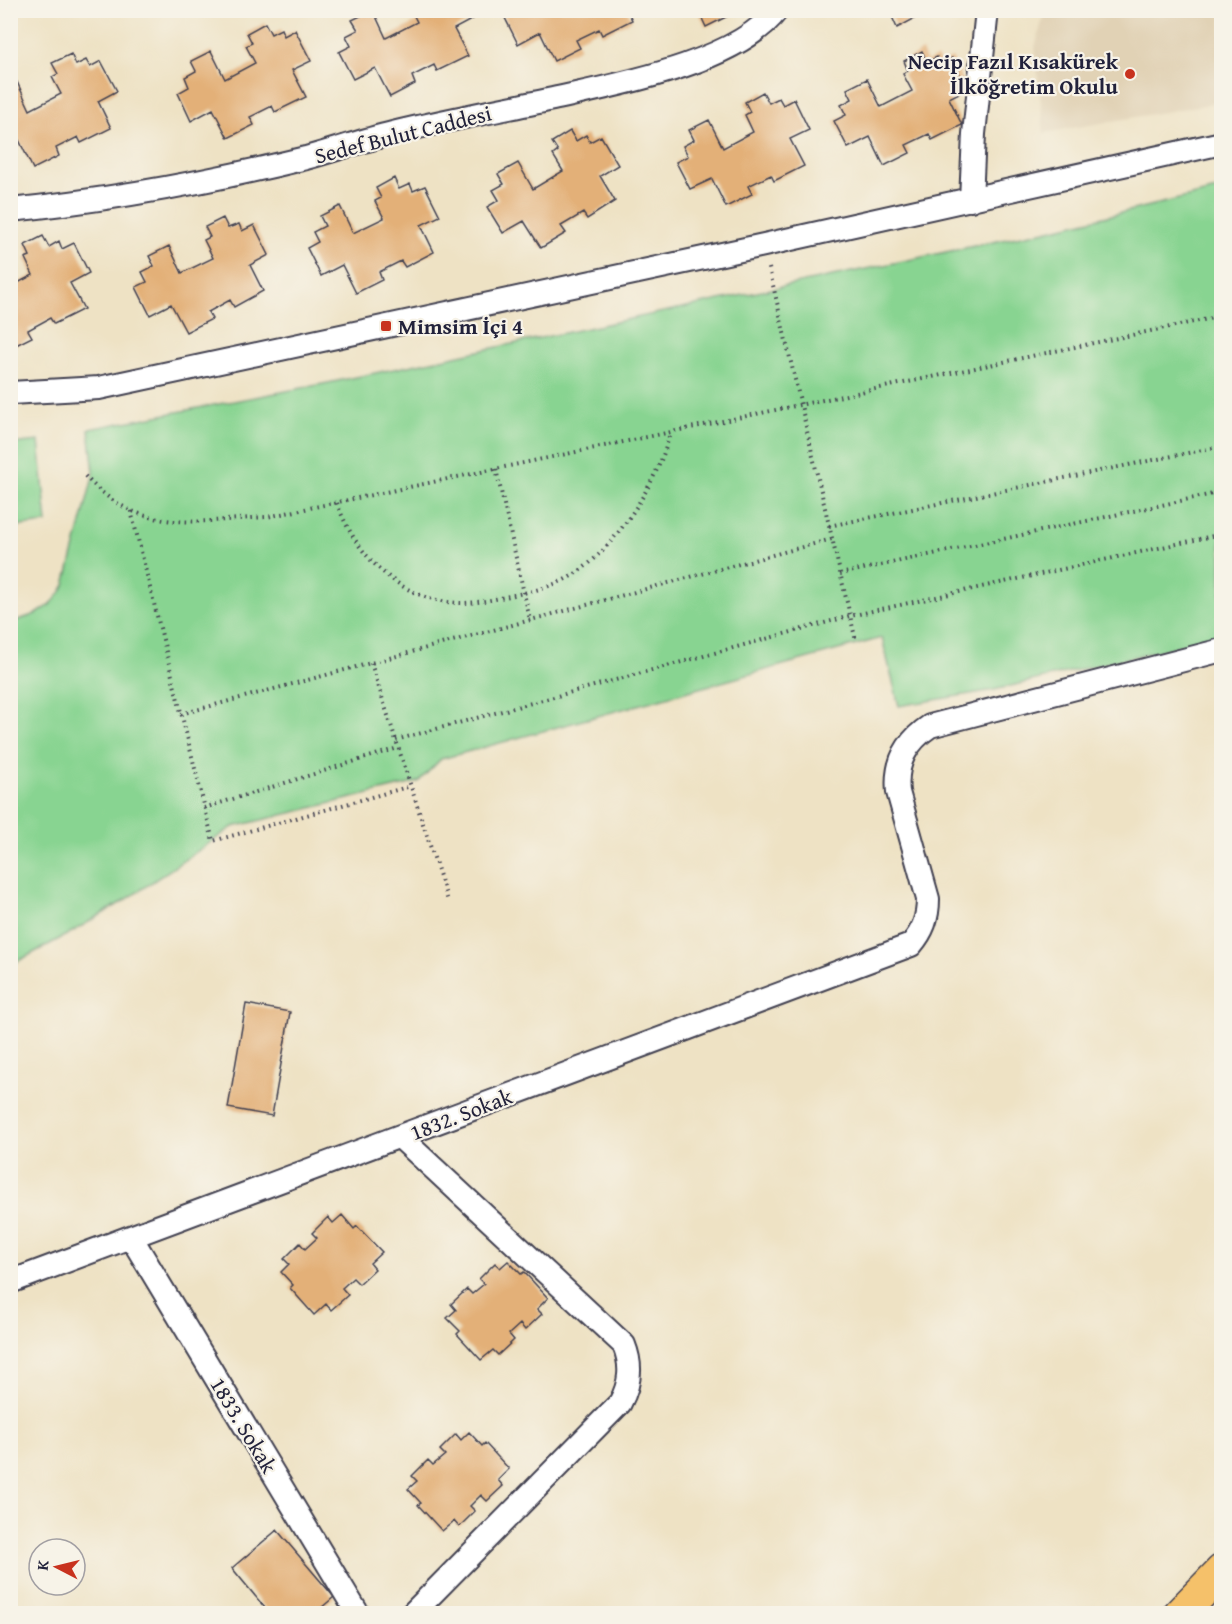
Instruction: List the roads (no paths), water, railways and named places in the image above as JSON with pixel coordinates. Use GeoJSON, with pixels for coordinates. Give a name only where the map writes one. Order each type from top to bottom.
{"type":"FeatureCollection","features":[{"type":"Feature","properties":{"kind":"highway"},"geometry":{"type":"LineString","coordinates":[[1180,1614],[1221,1571]]}},
{"type":"Feature","properties":{"kind":"street","name":"Sedef Bulut Caddesi"},"geometry":{"type":"LineString","coordinates":[[10,210],[134,194],[221,177],[307,157],[393,133],[633,81],[680,66],[741,42],[766,23],[777,10]]}},
{"type":"Feature","properties":{"kind":"street"},"geometry":{"type":"LineString","coordinates":[[971,200],[974,134],[987,10]]}},
{"type":"Feature","properties":{"kind":"street"},"geometry":{"type":"LineString","coordinates":[[10,393],[99,388],[971,200],[1221,143]]}},
{"type":"Feature","properties":{"kind":"street","name":"1832. Sokak"},"geometry":{"type":"LineString","coordinates":[[10,1282],[911,945],[925,925],[928,900],[897,792],[896,780],[902,755],[919,733],[930,726],[1221,650]]}},
{"type":"Feature","properties":{"kind":"street"},"geometry":{"type":"LineString","coordinates":[[400,1137],[624,1345],[628,1354],[630,1375],[620,1403],[412,1614]]}},
{"type":"Feature","properties":{"kind":"street","name":"1833. Sokak"},"geometry":{"type":"LineString","coordinates":[[131,1237],[358,1614]]}},
{"type":"Feature","properties":{"kind":"place","name":"Necip Fazıl Kısakürek İlköğretim Okulu"},"geometry":{"type":"Point","coordinates":[1130,74]}},
{"type":"Feature","properties":{"kind":"place","name":"Mimsim İçi 4"},"geometry":{"type":"Point","coordinates":[386,326]}}]}
